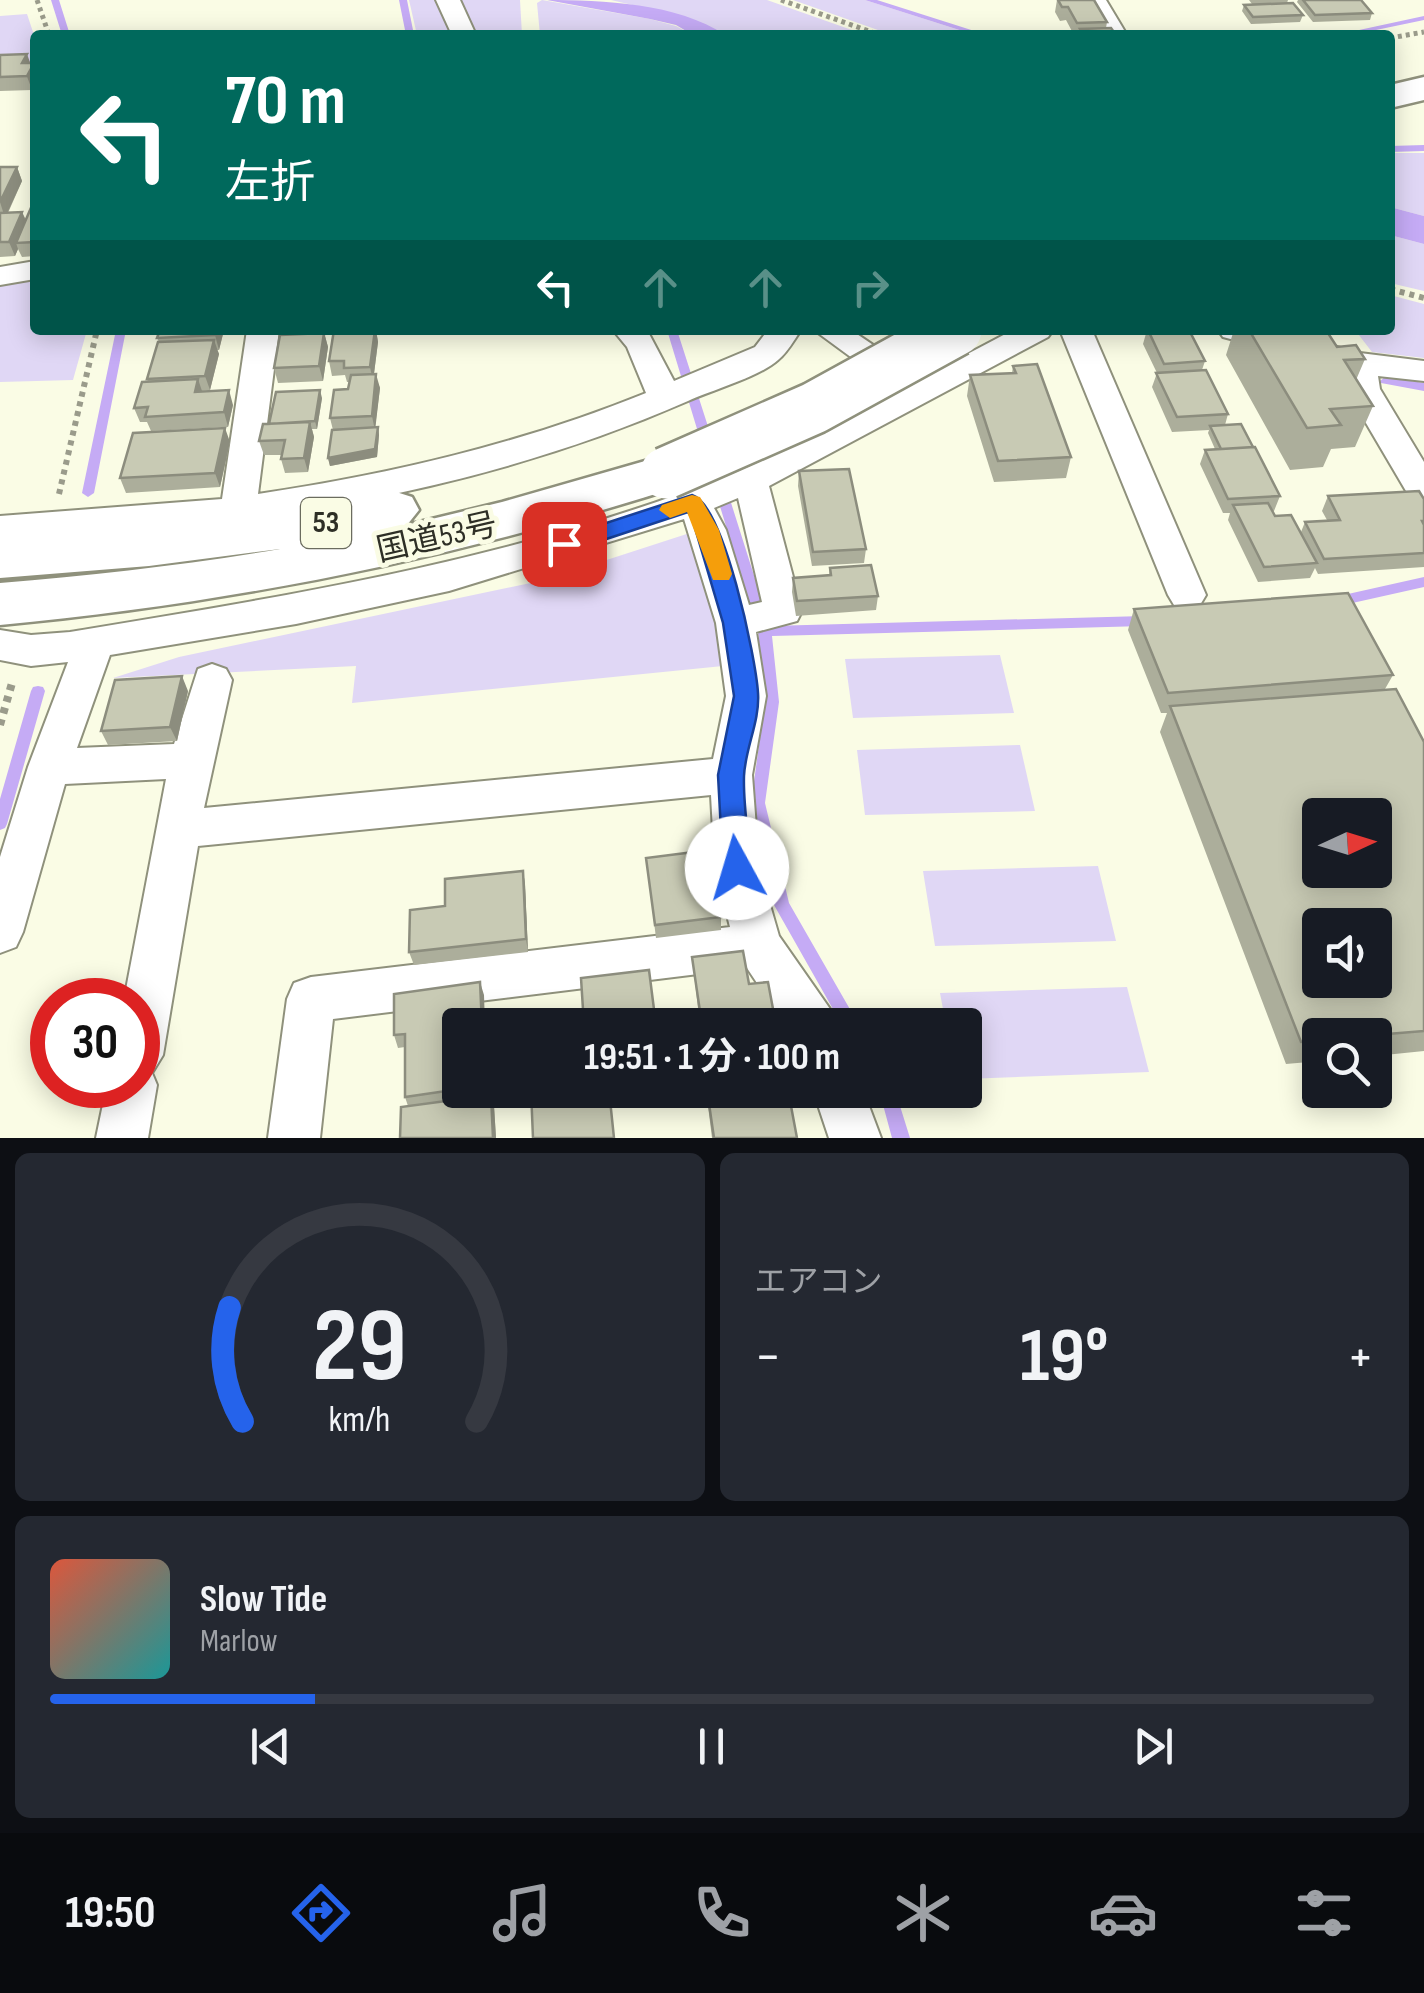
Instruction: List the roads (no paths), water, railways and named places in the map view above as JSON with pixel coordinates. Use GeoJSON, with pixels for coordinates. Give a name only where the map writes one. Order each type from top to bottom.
{"type":"FeatureCollection","features":[{"type":"Feature","properties":{"kind":"highway"},"geometry":{"type":"LineString","coordinates":[[1395,68],[1424,62]]}},
{"type":"Feature","properties":{"kind":"highway"},"geometry":{"type":"LineString","coordinates":[[1395,95],[1424,88]]}},
{"type":"Feature","properties":{"kind":"highway","name":"国道53号"},"geometry":{"type":"LineString","coordinates":[[0,604],[127,593],[282,572],[437,540],[551,510],[693,450],[806,372],[876,335]]}},
{"type":"Feature","properties":{"kind":"highway","name":"国道53号"},"geometry":{"type":"LineString","coordinates":[[0,558],[118,552],[282,532],[755,438],[840,396],[947,335]]}},
{"type":"Feature","properties":{"kind":"street"},"geometry":{"type":"LineString","coordinates":[[448,0],[462,30]]}},
{"type":"Feature","properties":{"kind":"street"},"geometry":{"type":"LineString","coordinates":[[1094,0],[1112,30]]}},
{"type":"Feature","properties":{"kind":"street"},"geometry":{"type":"LineString","coordinates":[[0,276],[30,271]]}},
{"type":"Feature","properties":{"kind":"street"},"geometry":{"type":"LineString","coordinates":[[238,508],[262,335]]}},
{"type":"Feature","properties":{"kind":"street"},"geometry":{"type":"LineString","coordinates":[[634,335],[641,342],[693,450],[708,530],[750,619],[746,696],[731,775],[737,868],[758,946],[802,1008]]}},
{"type":"Feature","properties":{"kind":"street"},"geometry":{"type":"LineString","coordinates":[[693,450],[780,335]]}},
{"type":"Feature","properties":{"kind":"street"},"geometry":{"type":"LineString","coordinates":[[837,335],[921,392]]}},
{"type":"Feature","properties":{"kind":"street"},"geometry":{"type":"LineString","coordinates":[[0,645],[9,649],[60,648],[254,618],[436,580],[536,553],[693,450],[921,392],[1028,335]]}},
{"type":"Feature","properties":{"kind":"street"},"geometry":{"type":"LineString","coordinates":[[1078,335],[1187,595]]}},
{"type":"Feature","properties":{"kind":"street"},"geometry":{"type":"LineString","coordinates":[[1253,335],[1360,363],[1424,370]]}},
{"type":"Feature","properties":{"kind":"street"},"geometry":{"type":"LineString","coordinates":[[1360,363],[1362,388],[1424,491]]}},
{"type":"Feature","properties":{"kind":"street"},"geometry":{"type":"LineString","coordinates":[[0,529],[238,508],[350,490],[496,458],[589,429],[693,450],[759,504],[783,610],[750,619]]}},
{"type":"Feature","properties":{"kind":"street"},"geometry":{"type":"LineString","coordinates":[[0,932],[48,768],[96,640]]}},
{"type":"Feature","properties":{"kind":"street"},"geometry":{"type":"LineString","coordinates":[[152,978],[191,762],[212,680]]}},
{"type":"Feature","properties":{"kind":"street"},"geometry":{"type":"LineString","coordinates":[[48,768],[191,762]]}},
{"type":"Feature","properties":{"kind":"street"},"geometry":{"type":"LineString","coordinates":[[179,829],[731,775]]}},
{"type":"Feature","properties":{"kind":"street"},"geometry":{"type":"LineString","coordinates":[[294,1138],[311,999],[758,946]]}},
{"type":"Feature","properties":{"kind":"street"},"geometry":{"type":"LineString","coordinates":[[122,1138],[128,1108]]}},
{"type":"Feature","properties":{"kind":"street"},"geometry":{"type":"LineString","coordinates":[[844,1108],[855,1138]]}},
{"type":"Feature","properties":{"kind":"waterway"},"geometry":{"type":"LineString","coordinates":[[55,0],[64,30]]}},
{"type":"Feature","properties":{"kind":"waterway"},"geometry":{"type":"LineString","coordinates":[[403,0],[409,30]]}},
{"type":"Feature","properties":{"kind":"waterway"},"geometry":{"type":"LineString","coordinates":[[869,0],[967,30]]}},
{"type":"Feature","properties":{"kind":"waterway"},"geometry":{"type":"LineString","coordinates":[[1365,30],[1424,18]]}},
{"type":"Feature","properties":{"kind":"waterway"},"geometry":{"type":"LineString","coordinates":[[1395,149],[1424,148]]}},
{"type":"Feature","properties":{"kind":"waterway"},"geometry":{"type":"LineString","coordinates":[[88,493],[120,335]]}},
{"type":"Feature","properties":{"kind":"waterway"},"geometry":{"type":"LineString","coordinates":[[674,335],[707,442]]}},
{"type":"Feature","properties":{"kind":"waterway"},"geometry":{"type":"LineString","coordinates":[[1385,381],[1424,387]]}},
{"type":"Feature","properties":{"kind":"waterway"},"geometry":{"type":"LineString","coordinates":[[721,490],[765,631]]}},
{"type":"Feature","properties":{"kind":"waterway"},"geometry":{"type":"LineString","coordinates":[[1339,601],[1424,582]]}},
{"type":"Feature","properties":{"kind":"waterway"},"geometry":{"type":"LineString","coordinates":[[765,631],[1144,621]]}},
{"type":"Feature","properties":{"kind":"waterway"},"geometry":{"type":"LineString","coordinates":[[765,631],[772,702],[758,803],[782,905],[841,1008]]}},
{"type":"Feature","properties":{"kind":"waterway"},"geometry":{"type":"LineString","coordinates":[[0,824],[38,691]]}},
{"type":"Feature","properties":{"kind":"waterway"},"geometry":{"type":"LineString","coordinates":[[892,1108],[901,1138]]}}]}
